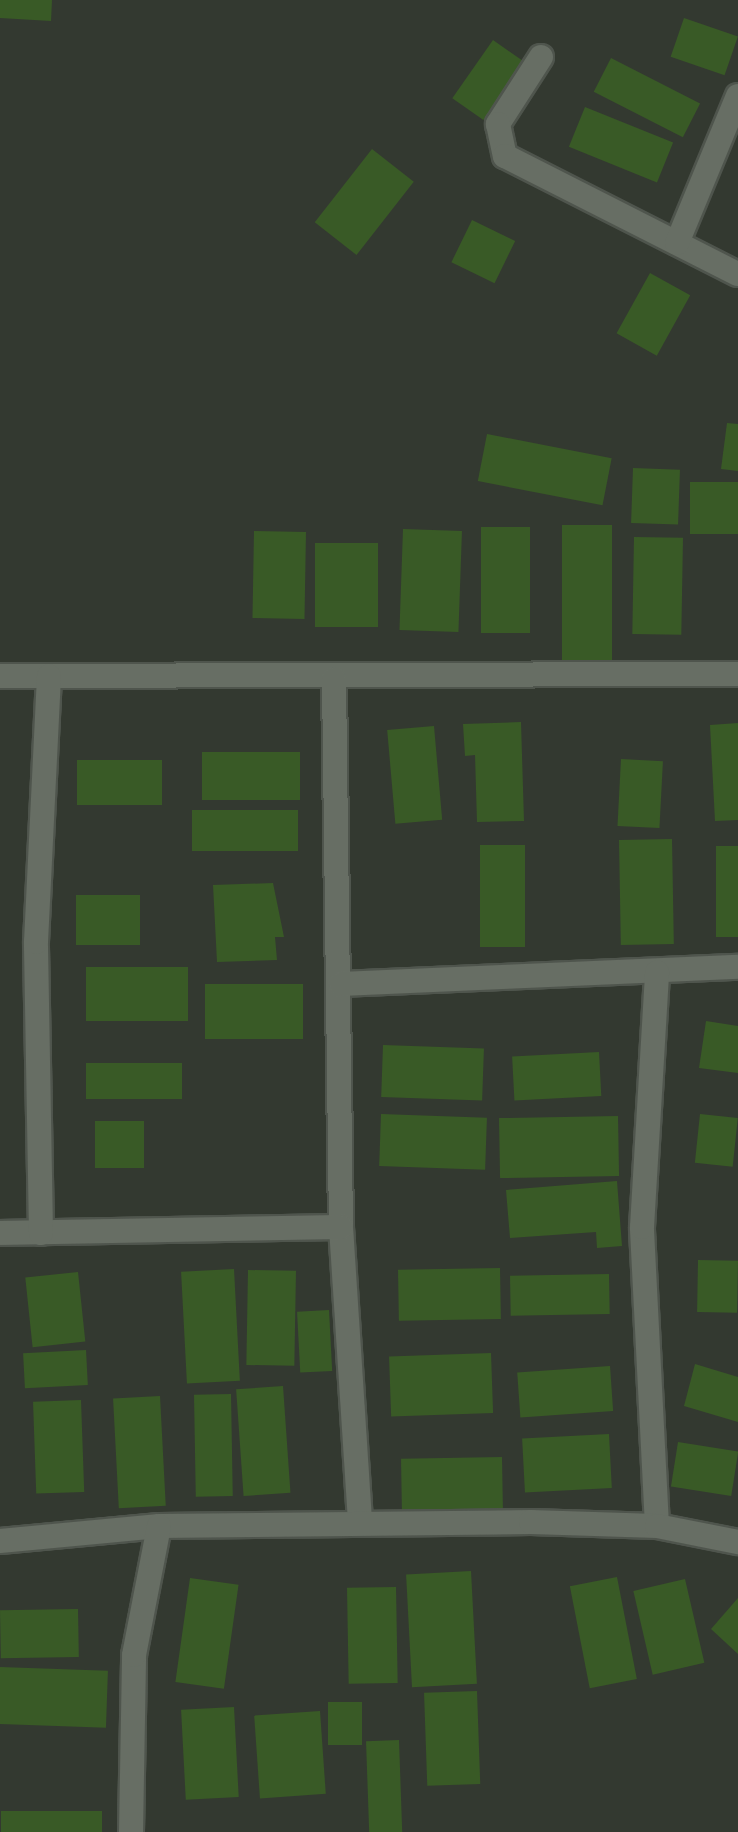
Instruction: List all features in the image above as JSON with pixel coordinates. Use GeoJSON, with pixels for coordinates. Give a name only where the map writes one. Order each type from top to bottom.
{"type":"FeatureCollection","features":[{"type":"Feature","properties":{"kind":"street"},"geometry":{"type":"LineString","coordinates":[[541,57],[498,124],[505,156],[738,274]]}},
{"type":"Feature","properties":{"kind":"street"},"geometry":{"type":"LineString","coordinates":[[677,243],[738,96]]}},
{"type":"Feature","properties":{"kind":"street"},"geometry":{"type":"LineString","coordinates":[[0,676],[334,679],[738,674]]}},
{"type":"Feature","properties":{"kind":"street"},"geometry":{"type":"LineString","coordinates":[[41,1233],[36,942],[49,676]]}},
{"type":"Feature","properties":{"kind":"street"},"geometry":{"type":"LineString","coordinates":[[334,679],[341,984],[341,1227],[360,1522]]}},
{"type":"Feature","properties":{"kind":"street"},"geometry":{"type":"LineString","coordinates":[[341,984],[738,967]]}},
{"type":"Feature","properties":{"kind":"street"},"geometry":{"type":"LineString","coordinates":[[657,972],[642,1227],[657,1526]]}},
{"type":"Feature","properties":{"kind":"street"},"geometry":{"type":"LineString","coordinates":[[0,1233],[341,1227]]}},
{"type":"Feature","properties":{"kind":"street"},"geometry":{"type":"LineString","coordinates":[[0,1541],[159,1526],[360,1522],[657,1526],[738,1542]]}},
{"type":"Feature","properties":{"kind":"street"},"geometry":{"type":"LineString","coordinates":[[131,1832],[134,1655],[159,1526]]}},
{"type":"Feature","properties":{"kind":"building"},"geometry":{"type":"Polygon","coordinates":[[[0,0],[52,0],[51,21],[0,18],[0,0]]]}},
{"type":"Feature","properties":{"kind":"building"},"geometry":{"type":"Polygon","coordinates":[[[684,18],[738,37],[725,75],[671,57],[684,18]]]}},
{"type":"Feature","properties":{"kind":"building"},"geometry":{"type":"Polygon","coordinates":[[[493,40],[524,62],[483,120],[452,98],[493,40]]]}},
{"type":"Feature","properties":{"kind":"building"},"geometry":{"type":"Polygon","coordinates":[[[611,58],[700,103],[683,137],[594,92],[611,58]]]}},
{"type":"Feature","properties":{"kind":"building"},"geometry":{"type":"Polygon","coordinates":[[[585,107],[673,143],[657,182],[569,147],[585,107]]]}},
{"type":"Feature","properties":{"kind":"building"},"geometry":{"type":"Polygon","coordinates":[[[372,149],[414,182],[357,255],[315,222],[372,149]]]}},
{"type":"Feature","properties":{"kind":"building"},"geometry":{"type":"Polygon","coordinates":[[[472,220],[515,241],[495,283],[451,262],[472,220]]]}},
{"type":"Feature","properties":{"kind":"building"},"geometry":{"type":"Polygon","coordinates":[[[650,273],[690,295],[657,356],[617,333],[650,273]]]}},
{"type":"Feature","properties":{"kind":"building"},"geometry":{"type":"Polygon","coordinates":[[[727,423],[738,424],[738,471],[721,469],[727,423]]]}},
{"type":"Feature","properties":{"kind":"building"},"geometry":{"type":"Polygon","coordinates":[[[487,434],[612,458],[603,505],[478,481],[487,434]]]}},
{"type":"Feature","properties":{"kind":"building"},"geometry":{"type":"Polygon","coordinates":[[[633,468],[680,470],[678,525],[631,523],[633,468]]]}},
{"type":"Feature","properties":{"kind":"building"},"geometry":{"type":"Polygon","coordinates":[[[690,482],[738,482],[738,534],[690,534],[690,482]]]}},
{"type":"Feature","properties":{"kind":"building"},"geometry":{"type":"Polygon","coordinates":[[[562,525],[612,525],[612,664],[562,664],[562,525]]]}},
{"type":"Feature","properties":{"kind":"building"},"geometry":{"type":"Polygon","coordinates":[[[481,527],[530,527],[530,633],[481,633],[481,527]]]}},
{"type":"Feature","properties":{"kind":"building"},"geometry":{"type":"Polygon","coordinates":[[[403,529],[462,531],[458,632],[399,630],[403,529]]]}},
{"type":"Feature","properties":{"kind":"building"},"geometry":{"type":"Polygon","coordinates":[[[254,531],[306,532],[304,619],[252,618],[254,531]]]}},
{"type":"Feature","properties":{"kind":"building"},"geometry":{"type":"Polygon","coordinates":[[[634,537],[683,538],[681,635],[632,634],[634,537]]]}},
{"type":"Feature","properties":{"kind":"building"},"geometry":{"type":"Polygon","coordinates":[[[315,543],[378,543],[378,627],[315,627],[315,543]]]}},
{"type":"Feature","properties":{"kind":"building"},"geometry":{"type":"Polygon","coordinates":[[[521,722],[524,821],[477,822],[475,755],[465,756],[463,724],[521,722]]]}},
{"type":"Feature","properties":{"kind":"building"},"geometry":{"type":"Polygon","coordinates":[[[738,723],[738,820],[715,821],[710,725],[738,723]]]}},
{"type":"Feature","properties":{"kind":"building"},"geometry":{"type":"Polygon","coordinates":[[[434,726],[442,820],[395,824],[387,730],[434,726]]]}},
{"type":"Feature","properties":{"kind":"building"},"geometry":{"type":"Polygon","coordinates":[[[202,752],[300,752],[300,800],[202,800],[202,752]]]}},
{"type":"Feature","properties":{"kind":"building"},"geometry":{"type":"Polygon","coordinates":[[[621,759],[663,761],[659,828],[617,826],[621,759]]]}},
{"type":"Feature","properties":{"kind":"building"},"geometry":{"type":"Polygon","coordinates":[[[77,760],[162,760],[162,805],[77,805],[77,760]]]}},
{"type":"Feature","properties":{"kind":"building"},"geometry":{"type":"Polygon","coordinates":[[[192,810],[298,810],[298,851],[192,851],[192,810]]]}},
{"type":"Feature","properties":{"kind":"building"},"geometry":{"type":"Polygon","coordinates":[[[672,839],[674,944],[621,945],[619,840],[672,839]]]}},
{"type":"Feature","properties":{"kind":"building"},"geometry":{"type":"Polygon","coordinates":[[[480,845],[525,845],[525,947],[480,947],[480,845]]]}},
{"type":"Feature","properties":{"kind":"building"},"geometry":{"type":"Polygon","coordinates":[[[716,846],[738,846],[738,937],[716,937],[716,846]]]}},
{"type":"Feature","properties":{"kind":"building"},"geometry":{"type":"Polygon","coordinates":[[[273,883],[284,937],[275,937],[277,960],[217,962],[213,885],[273,883]]]}},
{"type":"Feature","properties":{"kind":"building"},"geometry":{"type":"Polygon","coordinates":[[[76,895],[140,895],[140,945],[76,945],[76,895]]]}},
{"type":"Feature","properties":{"kind":"building"},"geometry":{"type":"Polygon","coordinates":[[[86,967],[188,967],[188,1021],[86,1021],[86,967]]]}},
{"type":"Feature","properties":{"kind":"building"},"geometry":{"type":"Polygon","coordinates":[[[205,984],[303,984],[303,1039],[205,1039],[205,984]]]}},
{"type":"Feature","properties":{"kind":"building"},"geometry":{"type":"Polygon","coordinates":[[[706,1021],[738,1026],[738,1073],[699,1068],[706,1021]]]}},
{"type":"Feature","properties":{"kind":"building"},"geometry":{"type":"Polygon","coordinates":[[[383,1045],[484,1049],[482,1100],[381,1097],[383,1045]]]}},
{"type":"Feature","properties":{"kind":"building"},"geometry":{"type":"Polygon","coordinates":[[[599,1052],[601,1096],[514,1100],[512,1057],[599,1052]]]}},
{"type":"Feature","properties":{"kind":"building"},"geometry":{"type":"Polygon","coordinates":[[[86,1063],[182,1063],[182,1099],[86,1099],[86,1063]]]}},
{"type":"Feature","properties":{"kind":"building"},"geometry":{"type":"Polygon","coordinates":[[[381,1114],[487,1118],[485,1170],[379,1166],[381,1114]]]}},
{"type":"Feature","properties":{"kind":"building"},"geometry":{"type":"Polygon","coordinates":[[[700,1114],[738,1118],[733,1167],[695,1163],[700,1114]]]}},
{"type":"Feature","properties":{"kind":"building"},"geometry":{"type":"Polygon","coordinates":[[[618,1116],[619,1176],[500,1178],[499,1118],[618,1116]]]}},
{"type":"Feature","properties":{"kind":"building"},"geometry":{"type":"Polygon","coordinates":[[[95,1121],[144,1121],[144,1168],[95,1168],[95,1121]]]}},
{"type":"Feature","properties":{"kind":"building"},"geometry":{"type":"Polygon","coordinates":[[[617,1181],[622,1246],[597,1248],[596,1232],[510,1238],[506,1190],[617,1181]]]}},
{"type":"Feature","properties":{"kind":"building"},"geometry":{"type":"Polygon","coordinates":[[[698,1260],[738,1261],[737,1313],[697,1312],[698,1260]]]}},
{"type":"Feature","properties":{"kind":"building"},"geometry":{"type":"Polygon","coordinates":[[[500,1268],[501,1319],[399,1321],[398,1270],[500,1268]]]}},
{"type":"Feature","properties":{"kind":"building"},"geometry":{"type":"Polygon","coordinates":[[[234,1269],[240,1381],[187,1384],[181,1272],[234,1269]]]}},
{"type":"Feature","properties":{"kind":"building"},"geometry":{"type":"Polygon","coordinates":[[[248,1270],[296,1271],[294,1366],[246,1365],[248,1270]]]}},
{"type":"Feature","properties":{"kind":"building"},"geometry":{"type":"Polygon","coordinates":[[[78,1272],[85,1342],[33,1347],[25,1278],[78,1272]]]}},
{"type":"Feature","properties":{"kind":"building"},"geometry":{"type":"Polygon","coordinates":[[[609,1274],[610,1314],[511,1316],[510,1276],[609,1274]]]}},
{"type":"Feature","properties":{"kind":"building"},"geometry":{"type":"Polygon","coordinates":[[[329,1310],[332,1371],[300,1373],[297,1312],[329,1310]]]}},
{"type":"Feature","properties":{"kind":"building"},"geometry":{"type":"Polygon","coordinates":[[[86,1350],[88,1385],[25,1388],[23,1353],[86,1350]]]}},
{"type":"Feature","properties":{"kind":"building"},"geometry":{"type":"Polygon","coordinates":[[[491,1353],[493,1413],[391,1417],[389,1357],[491,1353]]]}},
{"type":"Feature","properties":{"kind":"building"},"geometry":{"type":"Polygon","coordinates":[[[695,1364],[738,1377],[738,1422],[684,1406],[695,1364]]]}},
{"type":"Feature","properties":{"kind":"building"},"geometry":{"type":"Polygon","coordinates":[[[610,1366],[613,1411],[520,1417],[517,1372],[610,1366]]]}},
{"type":"Feature","properties":{"kind":"building"},"geometry":{"type":"Polygon","coordinates":[[[283,1386],[290,1493],[244,1496],[236,1389],[283,1386]]]}},
{"type":"Feature","properties":{"kind":"building"},"geometry":{"type":"Polygon","coordinates":[[[231,1394],[233,1496],[196,1497],[194,1395],[231,1394]]]}},
{"type":"Feature","properties":{"kind":"building"},"geometry":{"type":"Polygon","coordinates":[[[160,1396],[166,1506],[119,1508],[113,1398],[160,1396]]]}},
{"type":"Feature","properties":{"kind":"building"},"geometry":{"type":"Polygon","coordinates":[[[81,1400],[84,1492],[36,1494],[33,1402],[81,1400]]]}},
{"type":"Feature","properties":{"kind":"building"},"geometry":{"type":"Polygon","coordinates":[[[609,1434],[612,1488],[525,1492],[522,1439],[609,1434]]]}},
{"type":"Feature","properties":{"kind":"building"},"geometry":{"type":"Polygon","coordinates":[[[678,1442],[738,1452],[731,1496],[671,1486],[678,1442]]]}},
{"type":"Feature","properties":{"kind":"building"},"geometry":{"type":"Polygon","coordinates":[[[502,1457],[503,1510],[402,1512],[401,1459],[502,1457]]]}},
{"type":"Feature","properties":{"kind":"building"},"geometry":{"type":"Polygon","coordinates":[[[471,1571],[477,1684],[412,1687],[406,1574],[471,1571]]]}},
{"type":"Feature","properties":{"kind":"building"},"geometry":{"type":"Polygon","coordinates":[[[617,1577],[637,1679],[590,1688],[570,1586],[617,1577]]]}},
{"type":"Feature","properties":{"kind":"building"},"geometry":{"type":"Polygon","coordinates":[[[190,1578],[239,1585],[224,1689],[175,1682],[190,1578]]]}},
{"type":"Feature","properties":{"kind":"building"},"geometry":{"type":"Polygon","coordinates":[[[685,1579],[704,1663],[653,1675],[633,1591],[685,1579]]]}},
{"type":"Feature","properties":{"kind":"building"},"geometry":{"type":"Polygon","coordinates":[[[396,1587],[398,1683],[349,1684],[347,1588],[396,1587]]]}},
{"type":"Feature","properties":{"kind":"building"},"geometry":{"type":"Polygon","coordinates":[[[738,1598],[738,1654],[711,1629],[738,1598]]]}},
{"type":"Feature","properties":{"kind":"building"},"geometry":{"type":"Polygon","coordinates":[[[78,1609],[79,1657],[1,1658],[0,1610],[78,1609]]]}},
{"type":"Feature","properties":{"kind":"building"},"geometry":{"type":"Polygon","coordinates":[[[0,1667],[108,1671],[106,1728],[0,1724],[0,1667]]]}},
{"type":"Feature","properties":{"kind":"building"},"geometry":{"type":"Polygon","coordinates":[[[477,1691],[480,1784],[427,1786],[424,1693],[477,1691]]]}},
{"type":"Feature","properties":{"kind":"building"},"geometry":{"type":"Polygon","coordinates":[[[328,1702],[362,1702],[362,1745],[328,1745],[328,1702]]]}},
{"type":"Feature","properties":{"kind":"building"},"geometry":{"type":"Polygon","coordinates":[[[234,1707],[239,1797],[186,1800],[181,1710],[234,1707]]]}},
{"type":"Feature","properties":{"kind":"building"},"geometry":{"type":"Polygon","coordinates":[[[320,1711],[326,1794],[260,1798],[254,1716],[320,1711]]]}},
{"type":"Feature","properties":{"kind":"building"},"geometry":{"type":"Polygon","coordinates":[[[399,1740],[402,1832],[369,1832],[366,1741],[399,1740]]]}},
{"type":"Feature","properties":{"kind":"building"},"geometry":{"type":"Polygon","coordinates":[[[1,1811],[102,1811],[102,1832],[1,1832],[1,1811]]]}}]}
